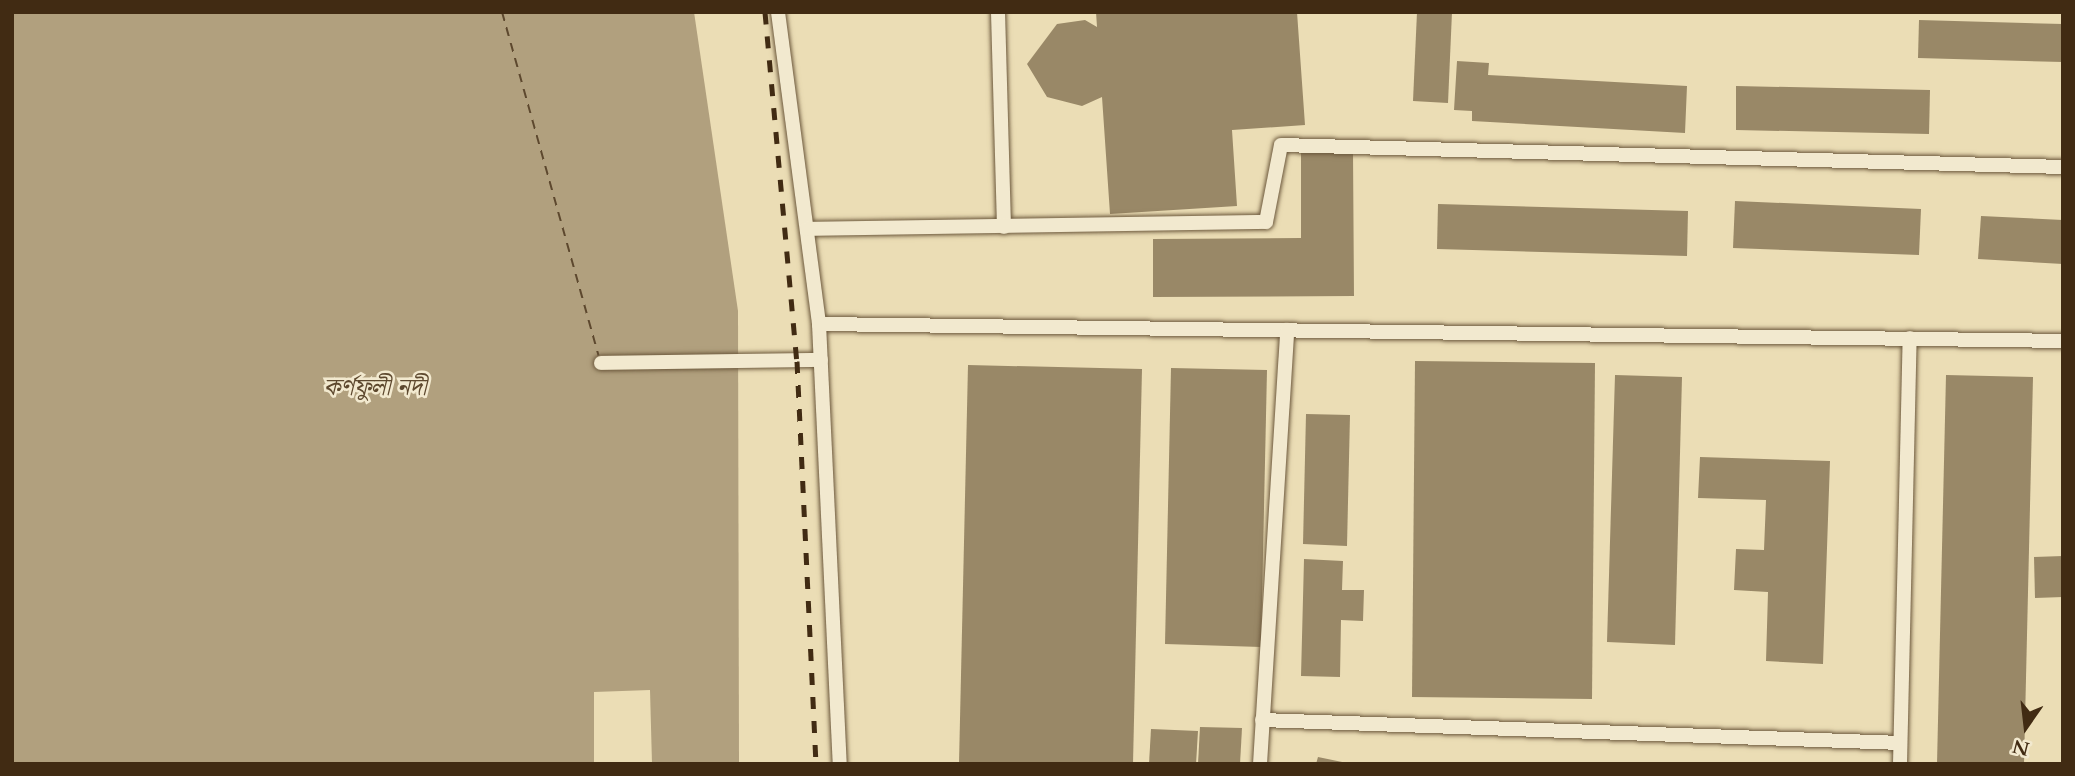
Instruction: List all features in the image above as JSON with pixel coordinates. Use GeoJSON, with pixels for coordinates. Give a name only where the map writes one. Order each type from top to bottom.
{"type":"FeatureCollection","features":[{"type":"Feature","properties":{"kind":"lane"},"geometry":{"type":"LineString","coordinates":[[778,12],[819,324],[840,764]]}},
{"type":"Feature","properties":{"kind":"lane"},"geometry":{"type":"LineString","coordinates":[[998,12],[1004,227]]}},
{"type":"Feature","properties":{"kind":"lane"},"geometry":{"type":"LineString","coordinates":[[807,229],[1266,222],[1281,145],[2063,167]]}},
{"type":"Feature","properties":{"kind":"lane"},"geometry":{"type":"LineString","coordinates":[[819,324],[2063,341]]}},
{"type":"Feature","properties":{"kind":"lane"},"geometry":{"type":"LineString","coordinates":[[1260,764],[1287,330]]}},
{"type":"Feature","properties":{"kind":"lane"},"geometry":{"type":"LineString","coordinates":[[1900,764],[1910,338]]}},
{"type":"Feature","properties":{"kind":"lane"},"geometry":{"type":"LineString","coordinates":[[601,363],[821,360]]}},
{"type":"Feature","properties":{"kind":"lane"},"geometry":{"type":"LineString","coordinates":[[1262,720],[1900,743]]}},
{"type":"Feature","properties":{"kind":"water","name":"কর্ণফুলী নদী"},"geometry":{"type":"Polygon","coordinates":[[[12,12],[694,12],[738,311],[739,764],[12,764],[12,12]]]}},
{"type":"Feature","properties":{"kind":"pier"},"geometry":{"type":"Polygon","coordinates":[[[650,690],[652,764],[594,764],[594,692],[650,690]]]}},
{"type":"Feature","properties":{"kind":"building"},"geometry":{"type":"Polygon","coordinates":[[[1096,12],[1297,12],[1305,125],[1232,130],[1237,206],[1110,214],[1102,97],[1082,106],[1047,97],[1027,64],[1057,24],[1085,20],[1097,27],[1096,12]]]}},
{"type":"Feature","properties":{"kind":"building"},"geometry":{"type":"Polygon","coordinates":[[[1417,12],[1452,12],[1448,103],[1413,101],[1417,12]]]}},
{"type":"Feature","properties":{"kind":"building"},"geometry":{"type":"Polygon","coordinates":[[[1919,20],[2063,24],[2063,62],[1918,58],[1919,20]]]}},
{"type":"Feature","properties":{"kind":"building"},"geometry":{"type":"Polygon","coordinates":[[[1457,61],[1489,63],[1488,75],[1687,86],[1685,133],[1472,121],[1472,111],[1454,110],[1457,61]]]}},
{"type":"Feature","properties":{"kind":"building"},"geometry":{"type":"Polygon","coordinates":[[[1736,86],[1930,90],[1929,134],[1736,130],[1736,86]]]}},
{"type":"Feature","properties":{"kind":"building"},"geometry":{"type":"Polygon","coordinates":[[[1301,152],[1353,152],[1354,296],[1153,297],[1153,239],[1301,238],[1301,152]]]}},
{"type":"Feature","properties":{"kind":"building"},"geometry":{"type":"Polygon","coordinates":[[[1735,201],[1921,209],[1919,255],[1733,248],[1735,201]]]}},
{"type":"Feature","properties":{"kind":"building"},"geometry":{"type":"Polygon","coordinates":[[[1438,204],[1688,211],[1687,256],[1437,249],[1438,204]]]}},
{"type":"Feature","properties":{"kind":"building"},"geometry":{"type":"Polygon","coordinates":[[[1981,216],[2063,220],[2063,264],[1978,259],[1981,216]]]}},
{"type":"Feature","properties":{"kind":"building"},"geometry":{"type":"Polygon","coordinates":[[[1415,361],[1595,363],[1592,699],[1412,697],[1415,361]]]}},
{"type":"Feature","properties":{"kind":"building"},"geometry":{"type":"Polygon","coordinates":[[[968,365],[1142,369],[1133,764],[959,764],[968,365]]]}},
{"type":"Feature","properties":{"kind":"building"},"geometry":{"type":"Polygon","coordinates":[[[1171,368],[1267,370],[1261,647],[1165,644],[1171,368]]]}},
{"type":"Feature","properties":{"kind":"building"},"geometry":{"type":"Polygon","coordinates":[[[1615,375],[1682,377],[1675,645],[1607,642],[1615,375]]]}},
{"type":"Feature","properties":{"kind":"building"},"geometry":{"type":"Polygon","coordinates":[[[1946,375],[2033,377],[2024,764],[1937,764],[1946,375]]]}},
{"type":"Feature","properties":{"kind":"building"},"geometry":{"type":"Polygon","coordinates":[[[1306,414],[1350,415],[1347,546],[1303,544],[1306,414]]]}},
{"type":"Feature","properties":{"kind":"building"},"geometry":{"type":"Polygon","coordinates":[[[1700,457],[1830,461],[1823,664],[1766,661],[1768,592],[1734,590],[1736,549],[1764,550],[1766,500],[1698,498],[1700,457]]]}},
{"type":"Feature","properties":{"kind":"building"},"geometry":{"type":"Polygon","coordinates":[[[2063,556],[2063,597],[2035,598],[2034,557],[2063,556]]]}},
{"type":"Feature","properties":{"kind":"building"},"geometry":{"type":"Polygon","coordinates":[[[1304,559],[1343,561],[1342,590],[1364,590],[1363,621],[1341,620],[1340,677],[1301,676],[1304,559]]]}},
{"type":"Feature","properties":{"kind":"building"},"geometry":{"type":"Polygon","coordinates":[[[1200,727],[1242,728],[1240,764],[1198,764],[1200,727]]]}},
{"type":"Feature","properties":{"kind":"building"},"geometry":{"type":"Polygon","coordinates":[[[1151,729],[1198,731],[1196,764],[1149,764],[1151,729]]]}},
{"type":"Feature","properties":{"kind":"building"},"geometry":{"type":"Polygon","coordinates":[[[1318,757],[1347,763],[1347,764],[1316,764],[1318,757]]]}},
{"type":"Feature","properties":{"kind":"ferry route"},"geometry":{"type":"LineString","coordinates":[[502,12],[599,356]]}},
{"type":"Feature","properties":{"kind":"railway"},"geometry":{"type":"LineString","coordinates":[[765,12],[797,361],[816,764]]}}]}
